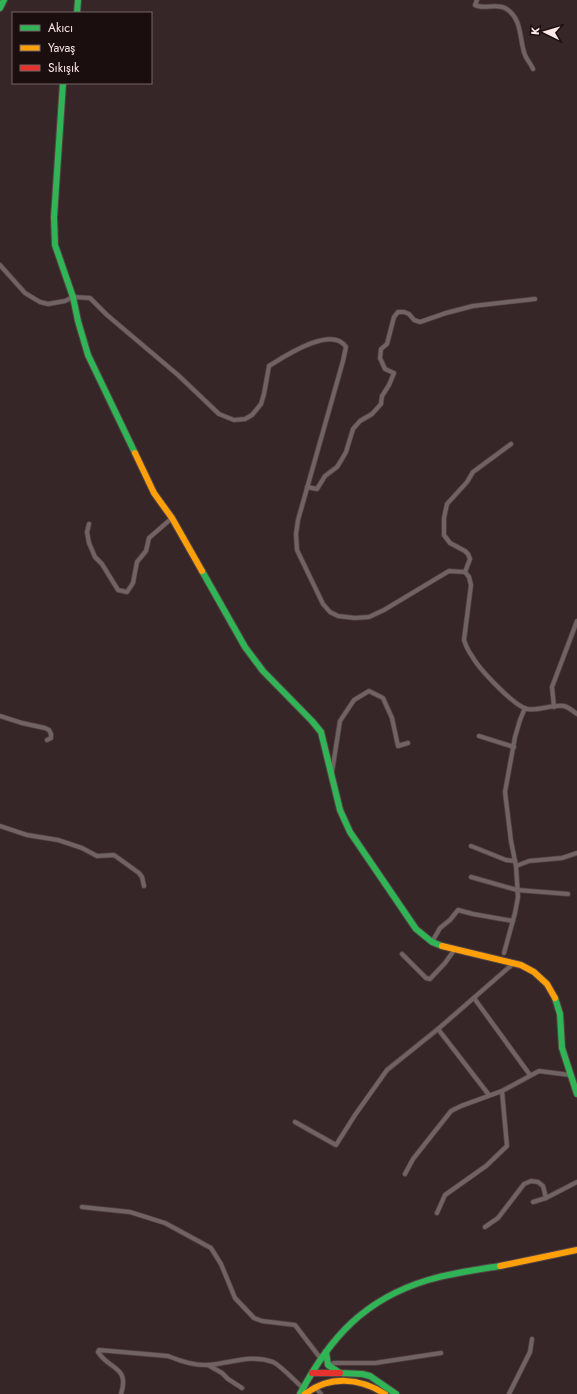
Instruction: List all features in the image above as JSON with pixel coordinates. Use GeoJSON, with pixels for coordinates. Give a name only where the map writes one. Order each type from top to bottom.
{"type":"FeatureCollection","features":[{"type":"Feature","properties":{"kind":"main road"},"geometry":{"type":"LineString","coordinates":[[0,8],[4,0]]}},
{"type":"Feature","properties":{"kind":"main road"},"geometry":{"type":"LineString","coordinates":[[77,12],[78,0]]}},
{"type":"Feature","properties":{"kind":"main road"},"geometry":{"type":"LineString","coordinates":[[63,84],[54,224],[55,245],[74,297],[78,321],[88,355],[154,493],[172,518],[245,647],[263,672],[321,732],[340,810],[350,832],[416,929],[432,942],[521,965],[534,972],[547,984],[556,1000],[560,1014],[562,1048],[577,1094]]}},
{"type":"Feature","properties":{"kind":"main road"},"geometry":{"type":"LineString","coordinates":[[307,1391],[312,1373],[326,1352],[347,1326],[360,1315],[388,1297],[419,1283],[460,1273],[577,1250]]}},
{"type":"Feature","properties":{"kind":"main road"},"geometry":{"type":"LineString","coordinates":[[326,1352],[328,1364],[340,1373]]}},
{"type":"Feature","properties":{"kind":"main road"},"geometry":{"type":"LineString","coordinates":[[312,1373],[362,1374],[370,1376],[396,1394]]}},
{"type":"Feature","properties":{"kind":"main road"},"geometry":{"type":"LineString","coordinates":[[312,1373],[315,1377],[325,1383]]}},
{"type":"Feature","properties":{"kind":"main road"},"geometry":{"type":"LineString","coordinates":[[307,1391],[325,1383],[356,1381],[372,1386],[385,1394]]}},
{"type":"Feature","properties":{"kind":"street"},"geometry":{"type":"LineString","coordinates":[[477,0],[475,5],[480,8],[493,5],[505,8],[515,17],[520,29],[525,55],[533,69]]}},
{"type":"Feature","properties":{"kind":"street"},"geometry":{"type":"LineString","coordinates":[[0,265],[25,293],[40,302],[48,304],[65,301],[74,297],[90,298],[107,315],[178,375],[219,414],[234,420],[245,419],[252,415],[260,404],[264,394],[270,366],[321,339],[340,340],[346,347],[343,362],[298,520],[296,534],[297,550],[323,604],[330,612],[338,616],[355,618],[369,617],[384,610],[450,571],[465,572],[469,577],[471,585],[464,640],[472,658],[514,702],[525,708],[537,710],[565,706],[577,714]]}},
{"type":"Feature","properties":{"kind":"street"},"geometry":{"type":"LineString","coordinates":[[307,488],[317,489],[325,476],[337,466],[346,452],[353,429],[360,421],[372,414],[381,404],[382,396],[394,373],[385,369],[380,358],[381,350],[387,344],[394,317],[398,312],[409,314],[414,320],[420,322],[446,313],[474,306],[534,299]]}},
{"type":"Feature","properties":{"kind":"street"},"geometry":{"type":"LineString","coordinates":[[465,572],[470,559],[468,554],[450,543],[444,535],[444,518],[447,504],[467,482],[473,472],[511,444]]}},
{"type":"Feature","properties":{"kind":"street"},"geometry":{"type":"LineString","coordinates":[[89,524],[87,532],[95,557],[102,564],[118,590],[127,592],[133,583],[137,562],[146,551],[149,538],[172,518]]}},
{"type":"Feature","properties":{"kind":"street"},"geometry":{"type":"LineString","coordinates":[[554,707],[552,687],[577,621]]}},
{"type":"Feature","properties":{"kind":"street"},"geometry":{"type":"LineString","coordinates":[[331,776],[340,721],[354,700],[369,691],[383,698],[392,718],[398,746],[408,743]]}},
{"type":"Feature","properties":{"kind":"street"},"geometry":{"type":"LineString","coordinates":[[504,952],[513,922],[518,890],[505,792],[520,720],[525,708]]}},
{"type":"Feature","properties":{"kind":"street"},"geometry":{"type":"LineString","coordinates":[[0,716],[49,730],[51,738],[47,740]]}},
{"type":"Feature","properties":{"kind":"street"},"geometry":{"type":"LineString","coordinates":[[479,736],[514,747]]}},
{"type":"Feature","properties":{"kind":"street"},"geometry":{"type":"LineString","coordinates":[[0,826],[27,835],[58,840],[82,848],[97,856],[114,856],[139,873],[142,877],[144,886]]}},
{"type":"Feature","properties":{"kind":"street"},"geometry":{"type":"LineString","coordinates":[[471,846],[515,864],[529,861],[562,858],[577,853]]}},
{"type":"Feature","properties":{"kind":"street"},"geometry":{"type":"LineString","coordinates":[[471,877],[518,890],[568,894]]}},
{"type":"Feature","properties":{"kind":"street"},"geometry":{"type":"LineString","coordinates":[[432,942],[440,928],[450,920],[458,910],[513,922]]}},
{"type":"Feature","properties":{"kind":"street"},"geometry":{"type":"LineString","coordinates":[[402,954],[426,978],[430,979],[445,964],[455,949]]}},
{"type":"Feature","properties":{"kind":"street"},"geometry":{"type":"LineString","coordinates":[[295,1122],[336,1145],[387,1070],[438,1029],[514,963]]}},
{"type":"Feature","properties":{"kind":"street"},"geometry":{"type":"LineString","coordinates":[[474,998],[530,1075]]}},
{"type":"Feature","properties":{"kind":"street"},"geometry":{"type":"LineString","coordinates":[[438,1029],[489,1095]]}},
{"type":"Feature","properties":{"kind":"street"},"geometry":{"type":"LineString","coordinates":[[405,1174],[413,1159],[451,1111],[502,1091],[539,1071],[570,1075]]}},
{"type":"Feature","properties":{"kind":"street"},"geometry":{"type":"LineString","coordinates":[[437,1213],[445,1196],[486,1166],[507,1146],[502,1091]]}},
{"type":"Feature","properties":{"kind":"street"},"geometry":{"type":"LineString","coordinates":[[485,1228],[498,1218],[524,1184],[531,1181],[538,1182],[543,1186],[546,1198]]}},
{"type":"Feature","properties":{"kind":"street"},"geometry":{"type":"LineString","coordinates":[[533,1202],[546,1198],[577,1182]]}},
{"type":"Feature","properties":{"kind":"street"},"geometry":{"type":"LineString","coordinates":[[82,1207],[130,1212],[165,1223],[211,1248],[222,1264],[235,1298],[254,1318],[262,1321],[296,1325],[321,1359]]}},
{"type":"Feature","properties":{"kind":"street"},"geometry":{"type":"LineString","coordinates":[[509,1394],[530,1352],[532,1339]]}},
{"type":"Feature","properties":{"kind":"street"},"geometry":{"type":"LineString","coordinates":[[121,1394],[124,1383],[122,1375],[99,1355],[99,1350],[168,1356],[177,1360],[208,1365],[246,1358],[260,1359],[274,1363],[307,1391],[321,1394]]}},
{"type":"Feature","properties":{"kind":"street"},"geometry":{"type":"LineString","coordinates":[[328,1364],[375,1363],[441,1353]]}},
{"type":"Feature","properties":{"kind":"street"},"geometry":{"type":"LineString","coordinates":[[208,1365],[222,1373],[242,1388]]}},
{"type":"Feature","properties":{"kind":"traffic: fast"},"geometry":{"type":"LineString","coordinates":[[0,8],[4,0]]}},
{"type":"Feature","properties":{"kind":"traffic: fast"},"geometry":{"type":"LineString","coordinates":[[77,12],[78,0]]}},
{"type":"Feature","properties":{"kind":"traffic: fast"},"geometry":{"type":"LineString","coordinates":[[63,84],[54,217],[55,245],[73,297],[88,355],[135,453]]}},
{"type":"Feature","properties":{"kind":"traffic: fast"},"geometry":{"type":"LineString","coordinates":[[202,571],[245,647],[263,671],[321,732],[340,810],[350,832],[416,929],[432,942],[442,946]]}},
{"type":"Feature","properties":{"kind":"traffic: fast"},"geometry":{"type":"LineString","coordinates":[[555,998],[560,1014],[562,1048],[577,1094]]}},
{"type":"Feature","properties":{"kind":"traffic: fast"},"geometry":{"type":"LineString","coordinates":[[300,1394],[324,1355],[337,1338],[368,1309],[406,1288],[428,1280],[500,1266]]}},
{"type":"Feature","properties":{"kind":"traffic: fast"},"geometry":{"type":"LineString","coordinates":[[326,1352],[328,1365],[340,1373],[370,1376],[396,1394]]}},
{"type":"Feature","properties":{"kind":"traffic: slow"},"geometry":{"type":"LineString","coordinates":[[135,453],[154,493],[172,518],[202,571]]}},
{"type":"Feature","properties":{"kind":"traffic: slow"},"geometry":{"type":"LineString","coordinates":[[442,946],[521,965],[534,972],[547,984],[555,998]]}},
{"type":"Feature","properties":{"kind":"traffic: slow"},"geometry":{"type":"LineString","coordinates":[[500,1266],[577,1250]]}},
{"type":"Feature","properties":{"kind":"traffic: slow"},"geometry":{"type":"LineString","coordinates":[[305,1394],[315,1388],[335,1381],[355,1382],[385,1394]]}},
{"type":"Feature","properties":{"kind":"traffic: jam"},"geometry":{"type":"LineString","coordinates":[[312,1373],[340,1373]]}}]}
